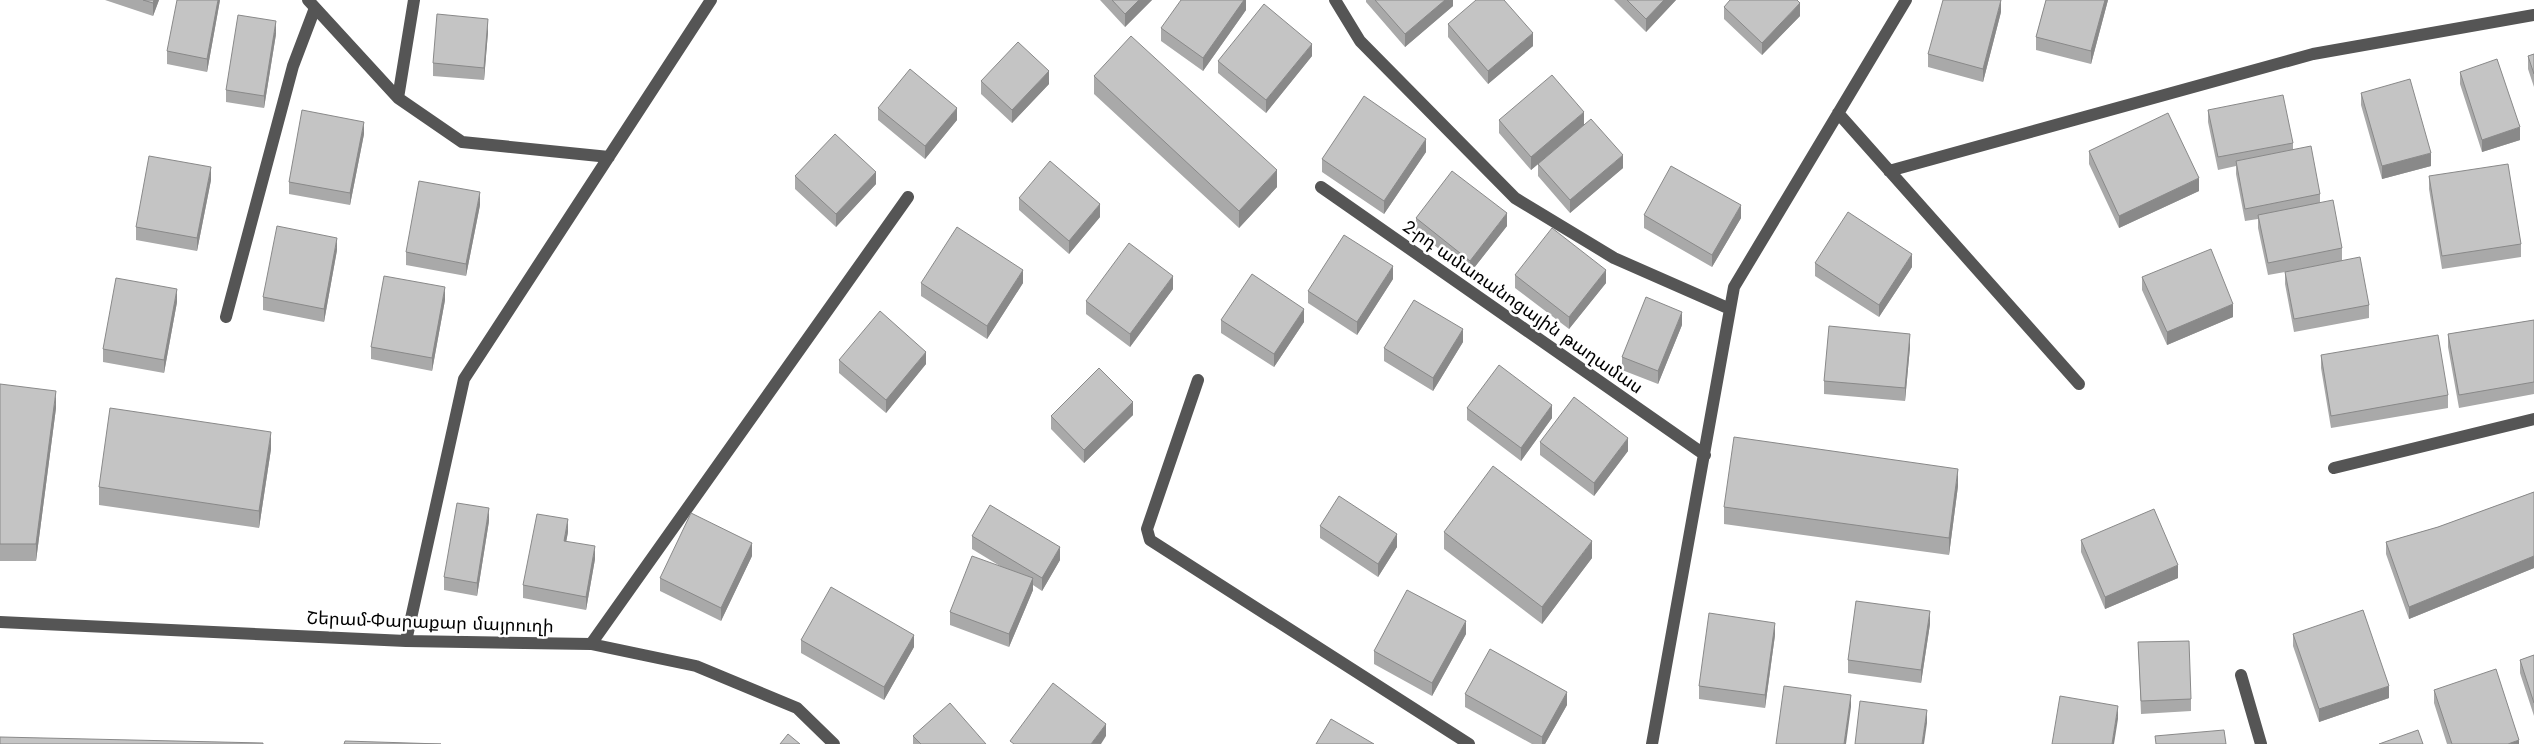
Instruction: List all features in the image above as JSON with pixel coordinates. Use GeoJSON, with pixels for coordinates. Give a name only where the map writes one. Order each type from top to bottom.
{"type":"FeatureCollection","features":[{"type":"Feature","properties":{"kind":"street"},"geometry":{"type":"LineString","coordinates":[[398,98],[414,0]]}},
{"type":"Feature","properties":{"kind":"street"},"geometry":{"type":"LineString","coordinates":[[406,641],[464,379],[711,0]]}},
{"type":"Feature","properties":{"kind":"street"},"geometry":{"type":"LineString","coordinates":[[1335,0],[1360,41],[1515,198],[1614,258],[1730,309]]}},
{"type":"Feature","properties":{"kind":"street"},"geometry":{"type":"LineString","coordinates":[[1652,744],[1734,287],[1906,0]]}},
{"type":"Feature","properties":{"kind":"street"},"geometry":{"type":"LineString","coordinates":[[311,4],[398,98],[462,142],[609,157]]}},
{"type":"Feature","properties":{"kind":"street"},"geometry":{"type":"LineString","coordinates":[[226,317],[311,4]]}},
{"type":"Feature","properties":{"kind":"street"},"geometry":{"type":"LineString","coordinates":[[1889,171],[2313,54],[2534,15]]}},
{"type":"Feature","properties":{"kind":"street"},"geometry":{"type":"LineString","coordinates":[[1838,113],[2079,384]]}},
{"type":"Feature","properties":{"kind":"street","name":"2-րդ ամառանոցային թաղամաս"},"geometry":{"type":"LineString","coordinates":[[1322,187],[1705,455]]}},
{"type":"Feature","properties":{"kind":"street"},"geometry":{"type":"LineString","coordinates":[[591,644],[908,197]]}},
{"type":"Feature","properties":{"kind":"street"},"geometry":{"type":"LineString","coordinates":[[1198,380],[1147,528],[1150,540],[1469,744]]}},
{"type":"Feature","properties":{"kind":"street"},"geometry":{"type":"LineString","coordinates":[[2334,468],[2534,419]]}},
{"type":"Feature","properties":{"kind":"street","name":"Շերամ-Փարաքար մայրուղի"},"geometry":{"type":"LineString","coordinates":[[0,622],[406,641],[591,644],[696,666],[797,708],[834,744]]}},
{"type":"Feature","properties":{"kind":"street"},"geometry":{"type":"LineString","coordinates":[[2240,675],[2261,744]]}},
{"type":"Feature","properties":{"kind":"building"},"geometry":{"type":"Polygon","coordinates":[[[143,0],[154,0],[153,3],[143,0]]]}},
{"type":"Feature","properties":{"kind":"building"},"geometry":{"type":"Polygon","coordinates":[[[177,0],[218,0],[207,59],[167,51],[177,0]]]}},
{"type":"Feature","properties":{"kind":"building"},"geometry":{"type":"Polygon","coordinates":[[[1112,0],[1139,0],[1125,14],[1112,0]]]}},
{"type":"Feature","properties":{"kind":"building"},"geometry":{"type":"Polygon","coordinates":[[[1181,0],[1244,0],[1203,58],[1161,28],[1181,0]]]}},
{"type":"Feature","properties":{"kind":"building"},"geometry":{"type":"Polygon","coordinates":[[[1375,0],[1445,0],[1405,34],[1375,0]]]}},
{"type":"Feature","properties":{"kind":"building"},"geometry":{"type":"Polygon","coordinates":[[[1476,0],[1504,0],[1533,33],[1488,71],[1448,24],[1476,0]]]}},
{"type":"Feature","properties":{"kind":"building"},"geometry":{"type":"Polygon","coordinates":[[[1627,0],[1664,0],[1646,19],[1627,0]]]}},
{"type":"Feature","properties":{"kind":"building"},"geometry":{"type":"Polygon","coordinates":[[[1730,0],[1797,0],[1800,3],[1762,43],[1724,7],[1730,0]]]}},
{"type":"Feature","properties":{"kind":"building"},"geometry":{"type":"Polygon","coordinates":[[[1943,0],[2001,0],[1983,69],[1928,54],[1943,0]]]}},
{"type":"Feature","properties":{"kind":"building"},"geometry":{"type":"Polygon","coordinates":[[[2046,0],[2105,0],[2091,51],[2036,37],[2046,0]]]}},
{"type":"Feature","properties":{"kind":"building"},"geometry":{"type":"Polygon","coordinates":[[[1264,4],[1312,44],[1266,100],[1218,61],[1264,4]]]}},
{"type":"Feature","properties":{"kind":"building"},"geometry":{"type":"Polygon","coordinates":[[[437,14],[488,19],[484,68],[433,63],[437,14]]]}},
{"type":"Feature","properties":{"kind":"building"},"geometry":{"type":"Polygon","coordinates":[[[238,15],[276,21],[264,96],[226,90],[238,15]]]}},
{"type":"Feature","properties":{"kind":"building"},"geometry":{"type":"Polygon","coordinates":[[[1131,36],[1277,170],[1239,211],[1094,76],[1131,36]]]}},
{"type":"Feature","properties":{"kind":"building"},"geometry":{"type":"Polygon","coordinates":[[[1018,42],[1049,71],[1012,110],[981,81],[1018,42]]]}},
{"type":"Feature","properties":{"kind":"building"},"geometry":{"type":"Polygon","coordinates":[[[2534,54],[2534,74],[2528,56],[2534,54]]]}},
{"type":"Feature","properties":{"kind":"building"},"geometry":{"type":"Polygon","coordinates":[[[2497,59],[2520,127],[2482,140],[2460,72],[2497,59]]]}},
{"type":"Feature","properties":{"kind":"building"},"geometry":{"type":"Polygon","coordinates":[[[910,69],[957,108],[925,146],[878,108],[910,69]]]}},
{"type":"Feature","properties":{"kind":"building"},"geometry":{"type":"Polygon","coordinates":[[[1552,75],[1584,112],[1531,157],[1499,120],[1552,75]]]}},
{"type":"Feature","properties":{"kind":"building"},"geometry":{"type":"Polygon","coordinates":[[[2410,79],[2431,153],[2382,166],[2361,93],[2410,79]]]}},
{"type":"Feature","properties":{"kind":"building"},"geometry":{"type":"Polygon","coordinates":[[[2283,95],[2293,143],[2218,157],[2208,110],[2283,95]]]}},
{"type":"Feature","properties":{"kind":"building"},"geometry":{"type":"Polygon","coordinates":[[[1364,96],[1426,139],[1384,201],[1322,159],[1364,96]]]}},
{"type":"Feature","properties":{"kind":"building"},"geometry":{"type":"Polygon","coordinates":[[[302,110],[364,122],[350,193],[289,182],[302,110]]]}},
{"type":"Feature","properties":{"kind":"building"},"geometry":{"type":"Polygon","coordinates":[[[2168,113],[2199,178],[2119,216],[2089,151],[2168,113]]]}},
{"type":"Feature","properties":{"kind":"building"},"geometry":{"type":"Polygon","coordinates":[[[1591,119],[1623,155],[1570,200],[1538,164],[1591,119]]]}},
{"type":"Feature","properties":{"kind":"building"},"geometry":{"type":"Polygon","coordinates":[[[835,134],[876,172],[836,214],[795,176],[835,134]]]}},
{"type":"Feature","properties":{"kind":"building"},"geometry":{"type":"Polygon","coordinates":[[[2311,146],[2320,194],[2245,209],[2236,161],[2311,146]]]}},
{"type":"Feature","properties":{"kind":"building"},"geometry":{"type":"Polygon","coordinates":[[[149,156],[211,167],[197,238],[136,227],[149,156]]]}},
{"type":"Feature","properties":{"kind":"building"},"geometry":{"type":"Polygon","coordinates":[[[1050,161],[1100,204],[1069,241],[1019,198],[1050,161]]]}},
{"type":"Feature","properties":{"kind":"building"},"geometry":{"type":"Polygon","coordinates":[[[2508,164],[2521,244],[2442,256],[2429,176],[2508,164]]]}},
{"type":"Feature","properties":{"kind":"building"},"geometry":{"type":"Polygon","coordinates":[[[1671,166],[1741,205],[1712,255],[1644,215],[1671,166]]]}},
{"type":"Feature","properties":{"kind":"building"},"geometry":{"type":"Polygon","coordinates":[[[1452,171],[1507,213],[1470,261],[1416,218],[1452,171]]]}},
{"type":"Feature","properties":{"kind":"building"},"geometry":{"type":"Polygon","coordinates":[[[419,181],[480,192],[466,264],[406,252],[419,181]]]}},
{"type":"Feature","properties":{"kind":"building"},"geometry":{"type":"Polygon","coordinates":[[[2333,200],[2342,248],[2268,263],[2258,215],[2333,200]]]}},
{"type":"Feature","properties":{"kind":"building"},"geometry":{"type":"Polygon","coordinates":[[[1848,212],[1912,254],[1879,305],[1815,263],[1848,212]]]}},
{"type":"Feature","properties":{"kind":"building"},"geometry":{"type":"Polygon","coordinates":[[[277,226],[337,238],[324,309],[263,297],[277,226]]]}},
{"type":"Feature","properties":{"kind":"building"},"geometry":{"type":"Polygon","coordinates":[[[957,227],[1023,270],[987,326],[921,283],[957,227]]]}},
{"type":"Feature","properties":{"kind":"building"},"geometry":{"type":"Polygon","coordinates":[[[1552,228],[1606,270],[1569,317],[1515,275],[1552,228]]]}},
{"type":"Feature","properties":{"kind":"building"},"geometry":{"type":"Polygon","coordinates":[[[1344,235],[1393,266],[1357,322],[1308,291],[1344,235]]]}},
{"type":"Feature","properties":{"kind":"building"},"geometry":{"type":"Polygon","coordinates":[[[1129,243],[1173,276],[1130,334],[1086,301],[1129,243]]]}},
{"type":"Feature","properties":{"kind":"building"},"geometry":{"type":"Polygon","coordinates":[[[2211,249],[2233,304],[2167,332],[2142,277],[2211,249]]]}},
{"type":"Feature","properties":{"kind":"building"},"geometry":{"type":"Polygon","coordinates":[[[2360,257],[2369,305],[2294,319],[2285,272],[2360,257]]]}},
{"type":"Feature","properties":{"kind":"building"},"geometry":{"type":"Polygon","coordinates":[[[1252,274],[1304,309],[1274,354],[1221,320],[1252,274]]]}},
{"type":"Feature","properties":{"kind":"building"},"geometry":{"type":"Polygon","coordinates":[[[384,276],[445,287],[432,358],[371,347],[384,276]]]}},
{"type":"Feature","properties":{"kind":"building"},"geometry":{"type":"Polygon","coordinates":[[[116,278],[177,289],[164,360],[103,349],[116,278]]]}},
{"type":"Feature","properties":{"kind":"building"},"geometry":{"type":"Polygon","coordinates":[[[1646,297],[1682,312],[1658,371],[1622,357],[1646,297]]]}},
{"type":"Feature","properties":{"kind":"building"},"geometry":{"type":"Polygon","coordinates":[[[1414,300],[1463,329],[1433,378],[1384,348],[1414,300]]]}},
{"type":"Feature","properties":{"kind":"building"},"geometry":{"type":"Polygon","coordinates":[[[880,311],[926,352],[886,400],[839,360],[880,311]]]}},
{"type":"Feature","properties":{"kind":"building"},"geometry":{"type":"Polygon","coordinates":[[[2534,320],[2534,382],[2459,395],[2448,334],[2534,320]]]}},
{"type":"Feature","properties":{"kind":"building"},"geometry":{"type":"Polygon","coordinates":[[[1829,326],[1910,334],[1905,388],[1824,381],[1829,326]]]}},
{"type":"Feature","properties":{"kind":"building"},"geometry":{"type":"Polygon","coordinates":[[[2438,335],[2448,395],[2331,416],[2321,355],[2438,335]]]}},
{"type":"Feature","properties":{"kind":"building"},"geometry":{"type":"Polygon","coordinates":[[[1499,365],[1552,405],[1521,448],[1467,408],[1499,365]]]}},
{"type":"Feature","properties":{"kind":"building"},"geometry":{"type":"Polygon","coordinates":[[[1099,368],[1133,402],[1084,450],[1051,416],[1099,368]]]}},
{"type":"Feature","properties":{"kind":"building"},"geometry":{"type":"Polygon","coordinates":[[[0,384],[56,391],[36,544],[0,544],[0,384]]]}},
{"type":"Feature","properties":{"kind":"building"},"geometry":{"type":"Polygon","coordinates":[[[1574,397],[1628,438],[1594,483],[1540,442],[1574,397]]]}},
{"type":"Feature","properties":{"kind":"building"},"geometry":{"type":"Polygon","coordinates":[[[110,408],[271,432],[259,511],[99,487],[110,408]]]}},
{"type":"Feature","properties":{"kind":"building"},"geometry":{"type":"Polygon","coordinates":[[[1734,437],[1958,469],[1949,538],[1724,507],[1734,437]]]}},
{"type":"Feature","properties":{"kind":"building"},"geometry":{"type":"Polygon","coordinates":[[[1493,466],[1592,541],[1542,607],[1444,532],[1493,466]]]}},
{"type":"Feature","properties":{"kind":"building"},"geometry":{"type":"Polygon","coordinates":[[[2534,492],[2534,556],[2409,607],[2386,542],[2438,527],[2534,492]]]}},
{"type":"Feature","properties":{"kind":"building"},"geometry":{"type":"Polygon","coordinates":[[[1339,496],[1397,534],[1378,564],[1320,526],[1339,496]]]}},
{"type":"Feature","properties":{"kind":"building"},"geometry":{"type":"Polygon","coordinates":[[[457,503],[489,508],[477,583],[444,577],[457,503]]]}},
{"type":"Feature","properties":{"kind":"building"},"geometry":{"type":"Polygon","coordinates":[[[990,505],[1060,547],[1042,578],[972,536],[990,505]]]}},
{"type":"Feature","properties":{"kind":"building"},"geometry":{"type":"Polygon","coordinates":[[[2154,509],[2178,565],[2105,597],[2081,540],[2154,509]]]}},
{"type":"Feature","properties":{"kind":"building"},"geometry":{"type":"Polygon","coordinates":[[[691,513],[752,543],[721,608],[660,578],[691,513]]]}},
{"type":"Feature","properties":{"kind":"building"},"geometry":{"type":"Polygon","coordinates":[[[537,514],[568,519],[564,541],[595,546],[586,597],[523,585],[537,514]]]}},
{"type":"Feature","properties":{"kind":"building"},"geometry":{"type":"Polygon","coordinates":[[[972,556],[1033,578],[1009,634],[950,612],[972,556]]]}},
{"type":"Feature","properties":{"kind":"building"},"geometry":{"type":"Polygon","coordinates":[[[831,587],[914,635],[884,687],[801,640],[831,587]]]}},
{"type":"Feature","properties":{"kind":"building"},"geometry":{"type":"Polygon","coordinates":[[[1407,590],[1466,621],[1432,683],[1374,651],[1407,590]]]}},
{"type":"Feature","properties":{"kind":"building"},"geometry":{"type":"Polygon","coordinates":[[[1856,601],[1930,611],[1921,670],[1848,660],[1856,601]]]}},
{"type":"Feature","properties":{"kind":"building"},"geometry":{"type":"Polygon","coordinates":[[[2363,610],[2389,686],[2319,709],[2293,634],[2363,610]]]}},
{"type":"Feature","properties":{"kind":"building"},"geometry":{"type":"Polygon","coordinates":[[[1709,613],[1775,623],[1765,695],[1699,686],[1709,613]]]}},
{"type":"Feature","properties":{"kind":"building"},"geometry":{"type":"Polygon","coordinates":[[[2189,641],[2191,699],[2141,701],[2138,642],[2189,641]]]}},
{"type":"Feature","properties":{"kind":"building"},"geometry":{"type":"Polygon","coordinates":[[[1490,649],[1567,692],[1542,737],[1465,694],[1490,649]]]}},
{"type":"Feature","properties":{"kind":"building"},"geometry":{"type":"Polygon","coordinates":[[[2534,655],[2534,703],[2520,660],[2534,655]]]}},
{"type":"Feature","properties":{"kind":"building"},"geometry":{"type":"Polygon","coordinates":[[[2496,669],[2519,740],[2508,744],[2452,744],[2434,690],[2496,669]]]}},
{"type":"Feature","properties":{"kind":"building"},"geometry":{"type":"Polygon","coordinates":[[[1053,683],[1106,724],[1091,744],[1014,744],[1010,741],[1053,683]]]}},
{"type":"Feature","properties":{"kind":"building"},"geometry":{"type":"Polygon","coordinates":[[[1784,686],[1851,695],[1844,744],[1776,744],[1784,686]]]}},
{"type":"Feature","properties":{"kind":"building"},"geometry":{"type":"Polygon","coordinates":[[[2060,696],[2118,706],[2112,744],[2052,744],[2060,696]]]}},
{"type":"Feature","properties":{"kind":"building"},"geometry":{"type":"Polygon","coordinates":[[[1860,701],[1927,710],[1922,744],[1855,744],[1860,701]]]}},
{"type":"Feature","properties":{"kind":"building"},"geometry":{"type":"Polygon","coordinates":[[[950,703],[986,744],[921,744],[913,736],[950,703]]]}},
{"type":"Feature","properties":{"kind":"building"},"geometry":{"type":"Polygon","coordinates":[[[1331,719],[1374,744],[1316,744],[1331,719]]]}},
{"type":"Feature","properties":{"kind":"building"},"geometry":{"type":"Polygon","coordinates":[[[2224,730],[2226,744],[2156,744],[2155,736],[2224,730]]]}},
{"type":"Feature","properties":{"kind":"building"},"geometry":{"type":"Polygon","coordinates":[[[2418,730],[2423,744],[2379,744],[2418,730]]]}},
{"type":"Feature","properties":{"kind":"building"},"geometry":{"type":"Polygon","coordinates":[[[788,734],[800,744],[780,744],[788,734]]]}},
{"type":"Feature","properties":{"kind":"building"},"geometry":{"type":"Polygon","coordinates":[[[0,737],[263,743],[263,744],[0,744],[0,737]]]}},
{"type":"Feature","properties":{"kind":"building"},"geometry":{"type":"Polygon","coordinates":[[[345,741],[441,744],[344,744],[345,741]]]}}]}
